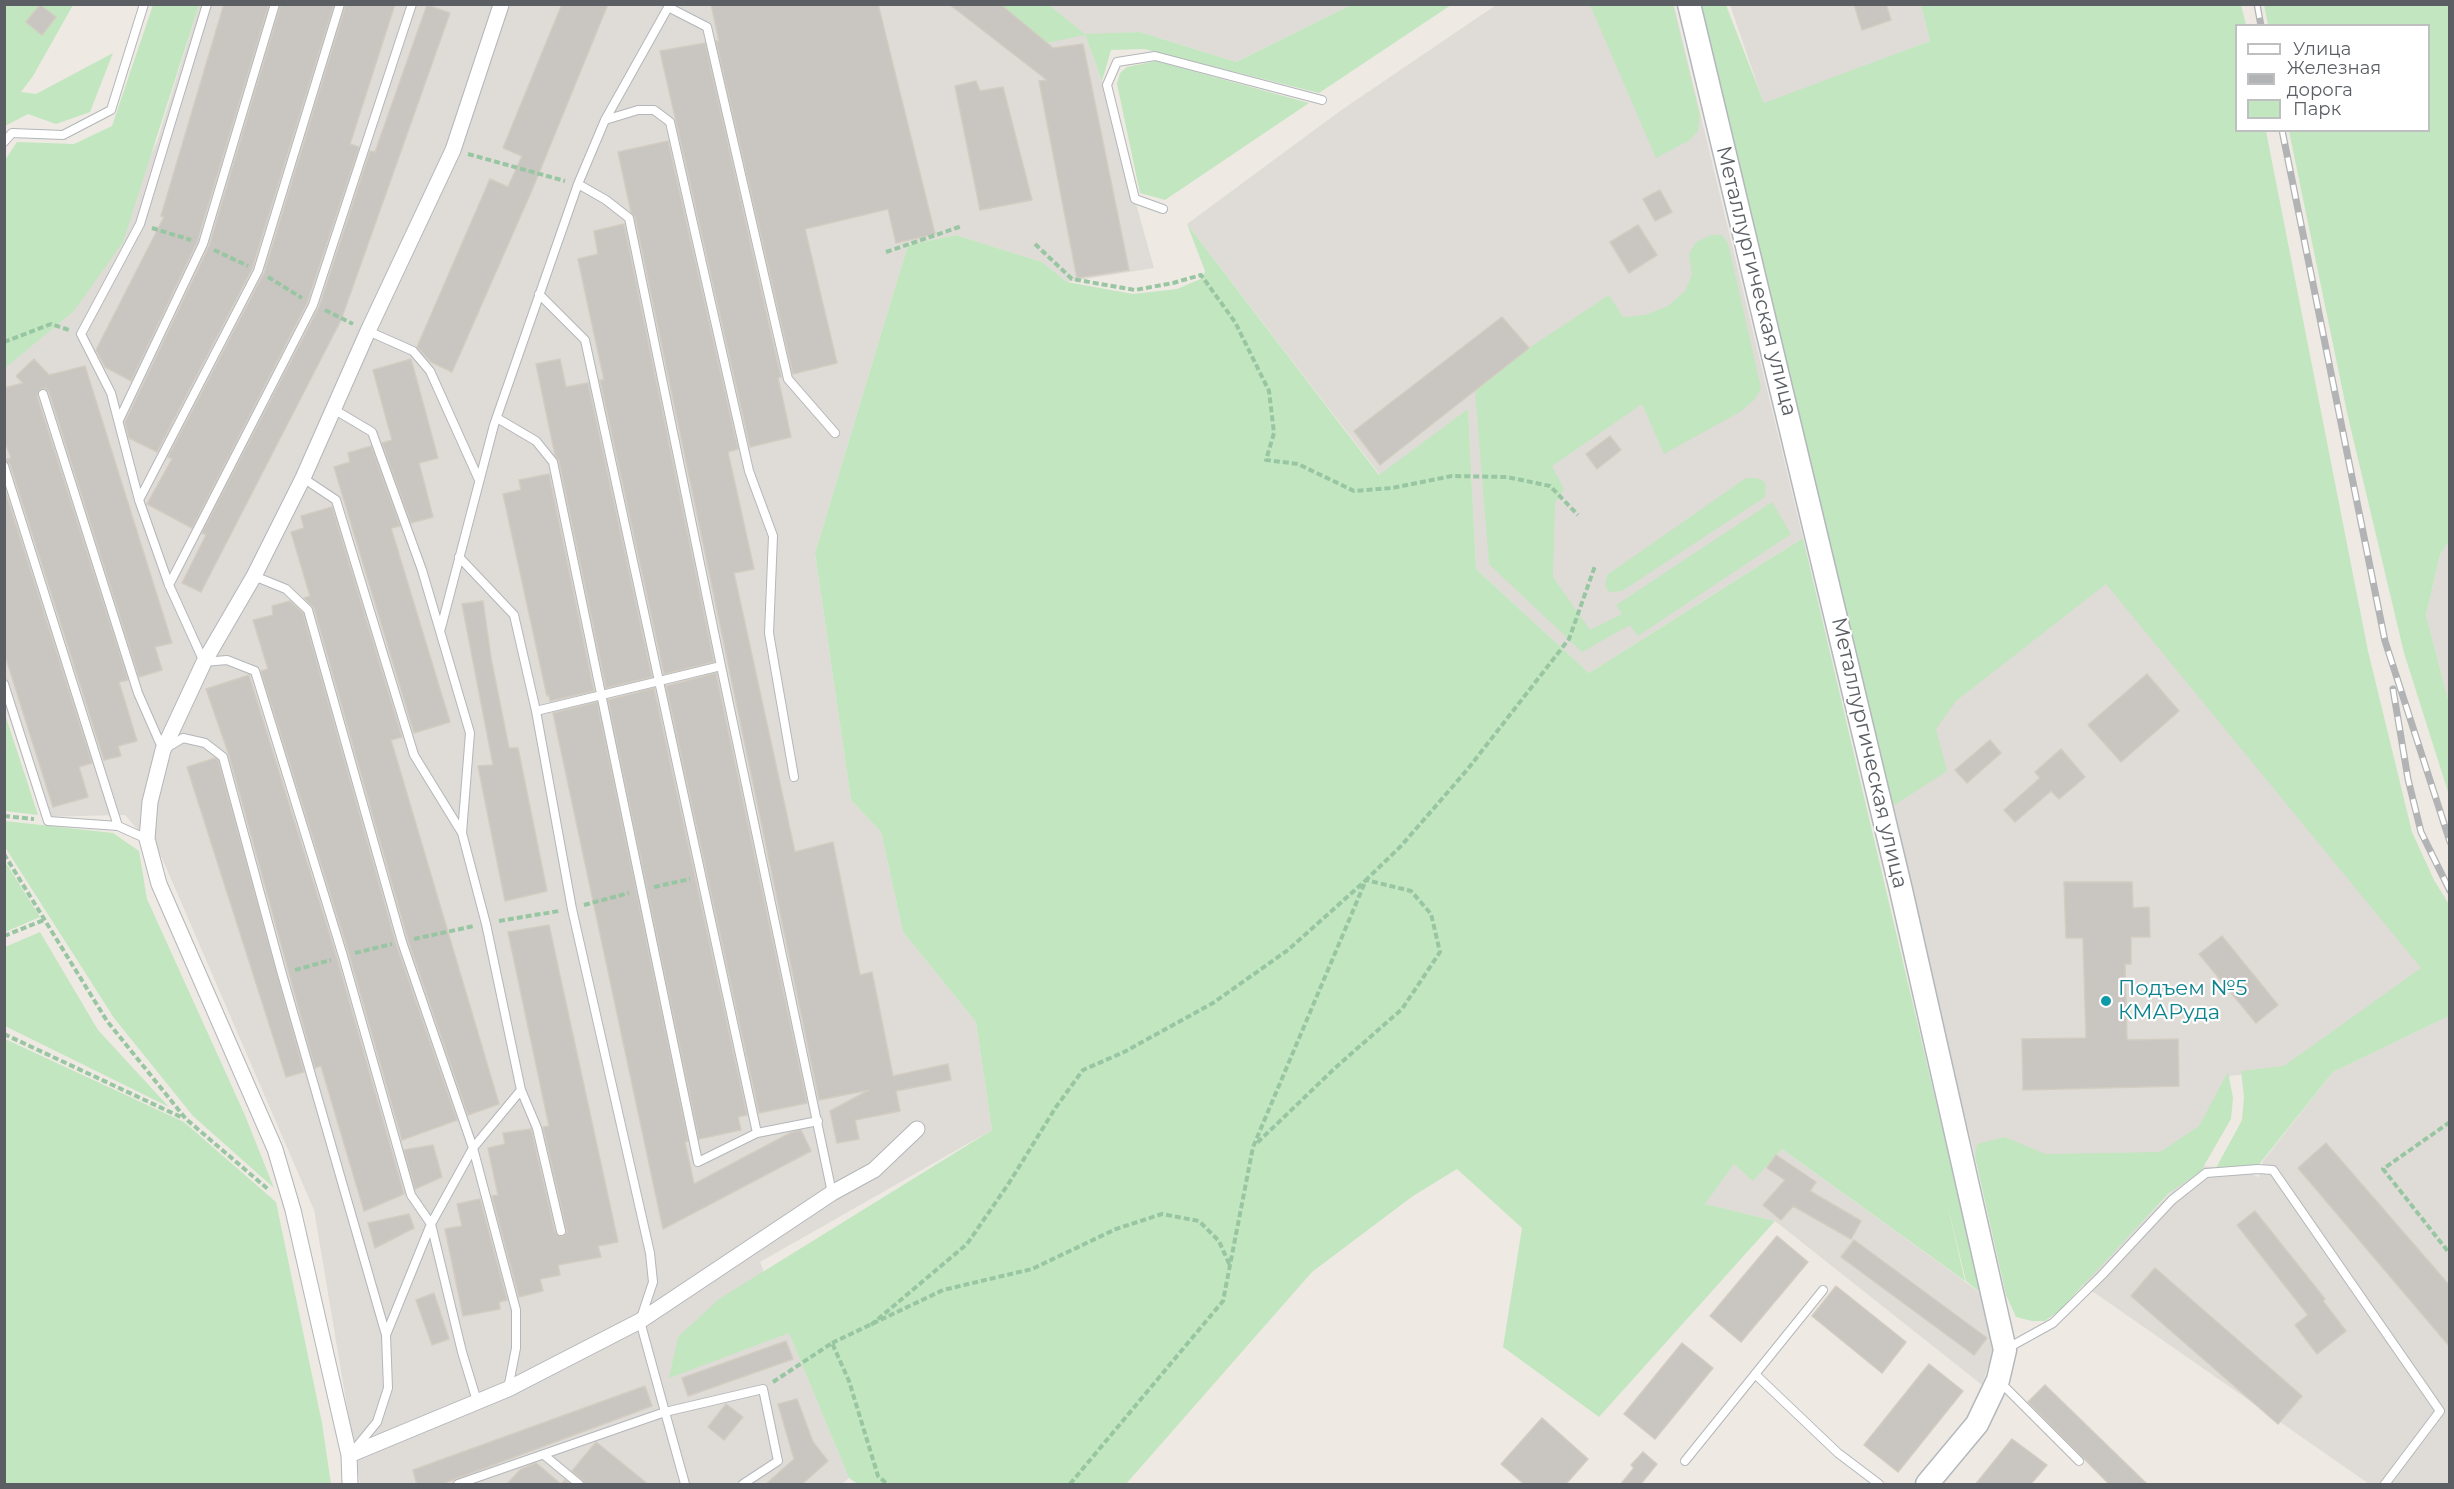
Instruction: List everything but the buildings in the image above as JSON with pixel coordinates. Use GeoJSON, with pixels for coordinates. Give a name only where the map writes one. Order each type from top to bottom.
{"type":"FeatureCollection","features":[{"type":"Feature","properties":{"kind":"street","name":"Металлургическая улица"},"geometry":{"type":"LineString","coordinates":[[1689,4],[1899,879],[2005,1350],[1998,1380],[1977,1424],[1927,1485]]}},
{"type":"Feature","properties":{"kind":"street"},"geometry":{"type":"LineString","coordinates":[[351,1485],[349,1455],[293,1209],[275,1149],[159,884],[147,840],[150,802],[163,750],[204,662],[254,576],[303,478],[453,150],[501,5]]}},
{"type":"Feature","properties":{"kind":"street"},"geometry":{"type":"LineString","coordinates":[[349,1455],[507,1389],[640,1321],[831,1193],[874,1170],[917,1129]]}},
{"type":"Feature","properties":{"kind":"lane"},"geometry":{"type":"LineString","coordinates":[[4,142],[12,133],[63,135],[111,110],[144,4]]}},
{"type":"Feature","properties":{"kind":"lane"},"geometry":{"type":"LineString","coordinates":[[207,4],[140,224],[81,334],[111,393],[140,500],[169,585],[204,662],[226,660],[255,671],[343,956],[411,1195],[431,1224],[462,1352],[477,1401]]}},
{"type":"Feature","properties":{"kind":"lane"},"geometry":{"type":"LineString","coordinates":[[119,420],[203,244],[275,4]]}},
{"type":"Feature","properties":{"kind":"lane"},"geometry":{"type":"LineString","coordinates":[[140,500],[258,271],[340,4]]}},
{"type":"Feature","properties":{"kind":"lane"},"geometry":{"type":"LineString","coordinates":[[169,585],[313,304],[412,4]]}},
{"type":"Feature","properties":{"kind":"lane"},"geometry":{"type":"LineString","coordinates":[[440,629],[497,418],[578,184],[605,120],[669,6],[707,27],[788,379],[835,433]]}},
{"type":"Feature","properties":{"kind":"lane"},"geometry":{"type":"LineString","coordinates":[[1163,208],[1135,199],[1107,85],[1117,62],[1155,56],[1322,100]]}},
{"type":"Feature","properties":{"kind":"lane"},"geometry":{"type":"LineString","coordinates":[[605,120],[638,110],[654,110],[670,122],[749,471],[773,536],[770,633],[794,777]]}},
{"type":"Feature","properties":{"kind":"lane"},"geometry":{"type":"LineString","coordinates":[[578,184],[606,200],[629,218],[818,1121],[831,1193]]}},
{"type":"Feature","properties":{"kind":"lane"},"geometry":{"type":"LineString","coordinates":[[539,294],[585,340],[757,1133]]}},
{"type":"Feature","properties":{"kind":"lane"},"geometry":{"type":"LineString","coordinates":[[368,332],[413,351],[430,371],[479,480]]}},
{"type":"Feature","properties":{"kind":"lane"},"geometry":{"type":"LineString","coordinates":[[43,394],[138,693],[163,750],[183,738],[205,743],[223,757],[282,974],[386,1335],[388,1388],[377,1422],[349,1455]]}},
{"type":"Feature","properties":{"kind":"lane"},"geometry":{"type":"LineString","coordinates":[[335,410],[372,432],[422,570],[440,629],[471,733],[462,833]]}},
{"type":"Feature","properties":{"kind":"lane"},"geometry":{"type":"LineString","coordinates":[[497,418],[536,441],[553,462],[698,1162],[757,1133],[818,1121]]}},
{"type":"Feature","properties":{"kind":"lane"},"geometry":{"type":"LineString","coordinates":[[4,466],[118,826]]}},
{"type":"Feature","properties":{"kind":"lane"},"geometry":{"type":"LineString","coordinates":[[303,478],[336,500],[414,755],[462,833],[486,924],[521,1090],[537,1128],[561,1231]]}},
{"type":"Feature","properties":{"kind":"lane"},"geometry":{"type":"LineString","coordinates":[[459,557],[514,615],[536,711],[572,909],[650,1253],[653,1282],[640,1321],[685,1485]]}},
{"type":"Feature","properties":{"kind":"lane"},"geometry":{"type":"LineString","coordinates":[[254,576],[286,589],[308,610],[402,942],[473,1148],[516,1310],[516,1348],[507,1389]]}},
{"type":"Feature","properties":{"kind":"lane"},"geometry":{"type":"LineString","coordinates":[[536,711],[721,666]]}},
{"type":"Feature","properties":{"kind":"lane"},"geometry":{"type":"LineString","coordinates":[[4,684],[48,821],[118,826],[147,840]]}},
{"type":"Feature","properties":{"kind":"lane"},"geometry":{"type":"LineString","coordinates":[[386,1335],[431,1224],[473,1148],[521,1090]]}},
{"type":"Feature","properties":{"kind":"lane"},"geometry":{"type":"LineString","coordinates":[[2005,1350],[2053,1323],[2102,1275],[2172,1200],[2206,1173],[2273,1170],[2440,1411],[2385,1485]]}},
{"type":"Feature","properties":{"kind":"lane"},"geometry":{"type":"LineString","coordinates":[[1685,1461],[1823,1290]]}},
{"type":"Feature","properties":{"kind":"lane"},"geometry":{"type":"LineString","coordinates":[[1755,1374],[1838,1453],[1879,1485]]}},
{"type":"Feature","properties":{"kind":"lane"},"geometry":{"type":"LineString","coordinates":[[1998,1380],[2079,1461]]}},
{"type":"Feature","properties":{"kind":"lane"},"geometry":{"type":"LineString","coordinates":[[458,1485],[665,1412],[763,1389],[778,1461],[743,1485]]}},
{"type":"Feature","properties":{"kind":"lane"},"geometry":{"type":"LineString","coordinates":[[544,1455],[579,1485]]}},
{"type":"Feature","properties":{"kind":"lane"},"geometry":{"type":"LineString","coordinates":[[479,1478],[487,1485]]}},
{"type":"Feature","properties":{"kind":"path"},"geometry":{"type":"LineString","coordinates":[[453,150],[578,184]]}},
{"type":"Feature","properties":{"kind":"path"},"geometry":{"type":"LineString","coordinates":[[886,252],[962,226]]}},
{"type":"Feature","properties":{"kind":"path"},"geometry":{"type":"LineString","coordinates":[[1035,244],[1072,279],[1135,290],[1173,283],[1201,274],[1235,322],[1269,391],[1274,433],[1266,460],[1298,464],[1354,490],[1392,488],[1452,476],[1507,477],[1550,486],[1578,515]]}},
{"type":"Feature","properties":{"kind":"path"},"geometry":{"type":"LineString","coordinates":[[4,342],[51,324],[81,334]]}},
{"type":"Feature","properties":{"kind":"path"},"geometry":{"type":"LineString","coordinates":[[871,1325],[967,1244],[1009,1183],[1056,1107],[1083,1070],[1124,1052],[1213,1003],[1288,950],[1401,846],[1467,770],[1569,639],[1595,566]]}},
{"type":"Feature","properties":{"kind":"path"},"geometry":{"type":"LineString","coordinates":[[4,816],[48,821]]}},
{"type":"Feature","properties":{"kind":"path"},"geometry":{"type":"LineString","coordinates":[[4,854],[107,1021],[186,1119],[293,1209]]}},
{"type":"Feature","properties":{"kind":"path"},"geometry":{"type":"LineString","coordinates":[[1070,1485],[1223,1301],[1253,1147],[1366,880]]}},
{"type":"Feature","properties":{"kind":"path"},"geometry":{"type":"LineString","coordinates":[[1253,1147],[1335,1068],[1402,1010],[1440,952],[1431,914],[1411,891],[1366,880]]}},
{"type":"Feature","properties":{"kind":"path"},"geometry":{"type":"LineString","coordinates":[[282,974],[402,942],[572,909]]}},
{"type":"Feature","properties":{"kind":"path"},"geometry":{"type":"LineString","coordinates":[[4,936],[45,920]]}},
{"type":"Feature","properties":{"kind":"path"},"geometry":{"type":"LineString","coordinates":[[4,1034],[186,1119]]}},
{"type":"Feature","properties":{"kind":"path"},"geometry":{"type":"LineString","coordinates":[[2450,1122],[2383,1169],[2450,1254]]}},
{"type":"Feature","properties":{"kind":"path"},"geometry":{"type":"LineString","coordinates":[[763,1389],[832,1343],[943,1290],[1032,1269],[1116,1229],[1162,1214],[1199,1221],[1219,1241],[1230,1266]]}},
{"type":"Feature","properties":{"kind":"path"},"geometry":{"type":"LineString","coordinates":[[832,1343],[849,1381],[878,1476],[887,1485]]}},
{"type":"Feature","properties":{"kind":"shaded area"},"geometry":{"type":"Polygon","coordinates":[[[1000,4],[1047,43],[1084,34],[1049,5],[1351,5],[1236,62],[1140,32],[1085,35],[1102,81],[1154,268],[1067,282],[1042,262],[956,235],[908,245],[815,553],[851,800],[881,832],[903,932],[976,1022],[992,1130],[760,1262],[849,1478],[842,1484],[360,1484],[314,1210],[162,858],[125,815],[42,817],[5,706],[4,368],[73,312],[157,142],[199,5],[1000,4]]]}},
{"type":"Feature","properties":{"kind":"shaded area"},"geometry":{"type":"Polygon","coordinates":[[[1496,5],[1674,5],[1803,538],[1589,673],[1476,569],[1468,410],[1380,475],[1187,224],[1340,111],[1496,5]]]}},
{"type":"Feature","properties":{"kind":"shaded area"},"geometry":{"type":"Polygon","coordinates":[[[1730,5],[1921,5],[1930,41],[1764,104],[1730,5]]]}},
{"type":"Feature","properties":{"kind":"shaded area"},"geometry":{"type":"Polygon","coordinates":[[[2449,539],[2449,703],[2426,615],[2440,555],[2449,539]]]}},
{"type":"Feature","properties":{"kind":"shaded area"},"geometry":{"type":"Polygon","coordinates":[[[2107,579],[2427,969],[2285,1070],[2230,1076],[2203,1130],[2169,1156],[1975,1157],[1888,801],[1942,770],[1930,729],[1951,700],[2107,579]]]}},
{"type":"Feature","properties":{"kind":"shaded area"},"geometry":{"type":"Polygon","coordinates":[[[2449,1016],[2449,1484],[2369,1484],[2082,1284],[2175,1188],[2203,1166],[2240,1169],[2259,1177],[2263,1161],[2333,1072],[2449,1016]]]}},
{"type":"Feature","properties":{"kind":"shaded area"},"geometry":{"type":"Polygon","coordinates":[[[1782,1149],[1982,1294],[1994,1349],[1982,1385],[1775,1221],[1704,1204],[1734,1164],[1753,1180],[1782,1149]]]}},
{"type":"Feature","properties":{"kind":"green space"},"geometry":{"type":"Polygon","coordinates":[[[7,5],[73,5],[33,76],[21,92],[36,94],[113,53],[90,112],[56,124],[28,114],[5,126],[4,12],[7,5]]]}},
{"type":"Feature","properties":{"kind":"green space"},"geometry":{"type":"Polygon","coordinates":[[[153,5],[199,5],[123,242],[73,312],[5,368],[5,160],[17,142],[74,144],[112,126],[153,5]]]}},
{"type":"Feature","properties":{"kind":"green space"},"geometry":{"type":"Polygon","coordinates":[[[1001,5],[1049,5],[1085,34],[1140,32],[1236,62],[1351,5],[1451,5],[1319,93],[1144,49],[1111,50],[1102,81],[1085,35],[1047,43],[1001,5]]]}},
{"type":"Feature","properties":{"kind":"green space"},"geometry":{"type":"Polygon","coordinates":[[[1590,5],[1673,5],[1700,116],[1698,131],[1690,140],[1656,158],[1590,5]]]}},
{"type":"Feature","properties":{"kind":"green space"},"geometry":{"type":"Polygon","coordinates":[[[1700,5],[1726,5],[1764,103],[1930,41],[1921,5],[2241,5],[2246,24],[2235,24],[2235,132],[2266,132],[2368,651],[2412,832],[2434,880],[2450,906],[2449,1016],[2333,1072],[2253,1172],[2216,1168],[2242,1120],[2244,1097],[2241,1071],[2284,1066],[2421,968],[2106,584],[1956,701],[1936,729],[1947,771],[1893,806],[1700,5]]]}},
{"type":"Feature","properties":{"kind":"green space"},"geometry":{"type":"Polygon","coordinates":[[[2264,5],[2449,5],[2450,539],[2440,555],[2426,615],[2449,703],[2449,795],[2404,653],[2348,417],[2289,132],[2430,132],[2430,24],[2268,24],[2264,5]]]}},
{"type":"Feature","properties":{"kind":"green space"},"geometry":{"type":"Polygon","coordinates":[[[1156,61],[1309,103],[1165,200],[1140,193],[1117,84],[1120,73],[1127,67],[1156,61]]]}},
{"type":"Feature","properties":{"kind":"green space"},"geometry":{"type":"Polygon","coordinates":[[[1187,224],[1379,475],[1468,409],[1476,569],[1589,673],[1803,538],[1981,1293],[1966,1281],[1946,1199],[1965,1281],[1782,1149],[1753,1181],[1734,1164],[1705,1204],[1775,1221],[1599,1417],[1503,1347],[1522,1228],[1457,1169],[1413,1196],[1312,1272],[1126,1484],[858,1484],[849,1478],[789,1333],[669,1378],[678,1337],[719,1299],[992,1130],[976,1022],[903,932],[881,832],[851,800],[815,553],[908,245],[956,235],[1042,262],[1067,282],[1133,294],[1177,289],[1203,278],[1205,271],[1187,224]]]}},
{"type":"Feature","properties":{"kind":"green space"},"geometry":{"type":"Polygon","coordinates":[[[1711,235],[1722,235],[1728,243],[1761,388],[1755,399],[1740,412],[1664,454],[1642,404],[1552,466],[1564,489],[1555,503],[1553,577],[1590,630],[1622,614],[1616,605],[1772,502],[1791,534],[1638,636],[1630,625],[1582,652],[1489,564],[1475,390],[1529,348],[1609,295],[1623,317],[1645,315],[1668,306],[1685,291],[1692,275],[1689,254],[1696,242],[1711,235]]]}},
{"type":"Feature","properties":{"kind":"green space"},"geometry":{"type":"Polygon","coordinates":[[[1746,478],[1762,480],[1766,485],[1765,497],[1622,591],[1609,592],[1605,586],[1607,575],[1746,478]]]}},
{"type":"Feature","properties":{"kind":"green space"},"geometry":{"type":"Polygon","coordinates":[[[5,714],[38,815],[5,811],[5,714]]]}},
{"type":"Feature","properties":{"kind":"green space"},"geometry":{"type":"Polygon","coordinates":[[[5,821],[113,833],[139,851],[147,899],[244,1113],[274,1188],[193,1116],[114,1018],[5,847],[5,821]]]}},
{"type":"Feature","properties":{"kind":"green space"},"geometry":{"type":"Polygon","coordinates":[[[4,860],[40,917],[5,932],[4,932],[4,860]]]}},
{"type":"Feature","properties":{"kind":"green space"},"geometry":{"type":"Polygon","coordinates":[[[40,932],[98,1030],[169,1107],[5,1026],[5,947],[40,932]]]}},
{"type":"Feature","properties":{"kind":"green space"},"geometry":{"type":"Polygon","coordinates":[[[5,1039],[184,1122],[276,1202],[322,1423],[331,1484],[5,1484],[5,1039]]]}},
{"type":"Feature","properties":{"kind":"green space"},"geometry":{"type":"Polygon","coordinates":[[[2228,1072],[2233,1098],[2231,1119],[2201,1171],[2169,1193],[2059,1311],[2045,1321],[2016,1317],[2006,1295],[1975,1157],[1977,1144],[2005,1137],[2045,1154],[2160,1152],[2199,1126],[2228,1072]]]}},
{"type":"Feature","properties":{"kind":"railway"},"geometry":{"type":"LineString","coordinates":[[2257,4],[2261,24]]}},
{"type":"Feature","properties":{"kind":"railway"},"geometry":{"type":"LineString","coordinates":[[2282,132],[2385,641],[2450,842]]}},
{"type":"Feature","properties":{"kind":"railway"},"geometry":{"type":"LineString","coordinates":[[2393,689],[2408,779],[2421,832],[2450,891]]}},
{"type":"Feature","properties":{"kind":"place","name":"Подъем №5 КМАРуда"},"geometry":{"type":"Point","coordinates":[2106,1001]}}]}
